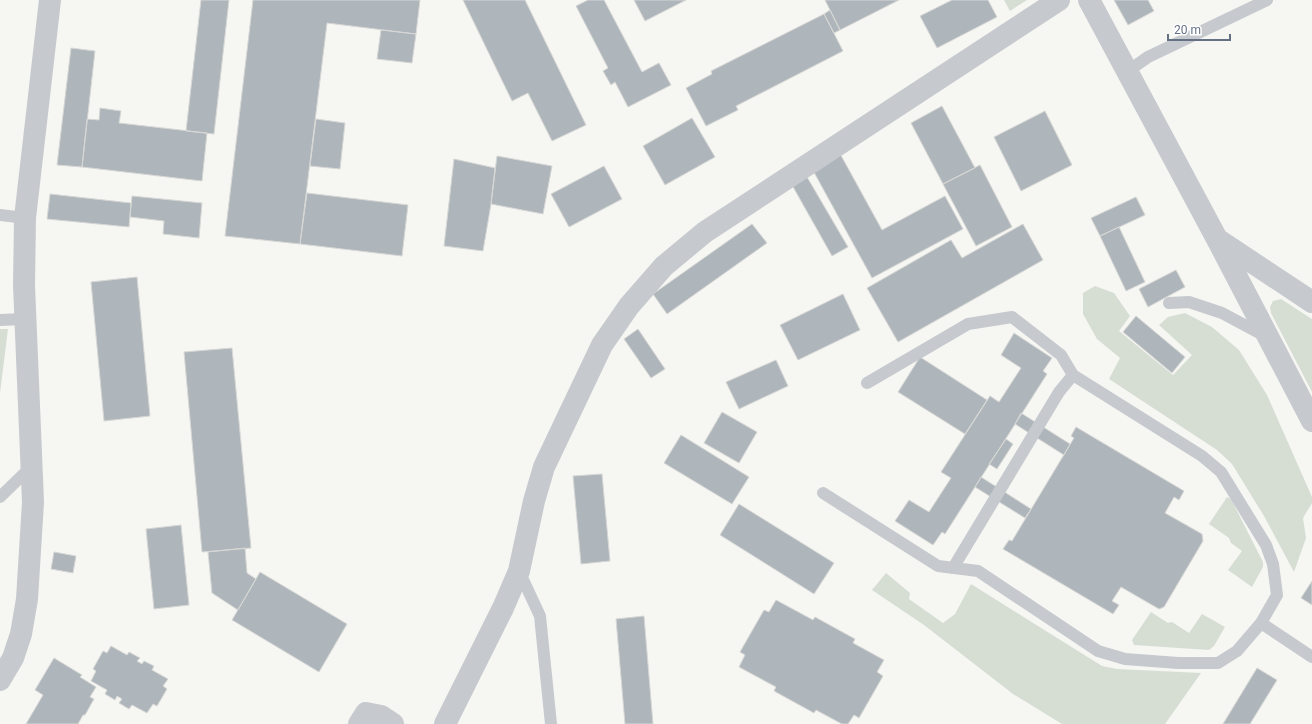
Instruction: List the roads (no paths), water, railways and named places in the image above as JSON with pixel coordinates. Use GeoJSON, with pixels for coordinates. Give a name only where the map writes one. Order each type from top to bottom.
{"type":"FeatureCollection","features":[{"type":"Feature","properties":{"kind":"street"},"geometry":{"type":"LineString","coordinates":[[0,680],[13,658],[21,634],[27,599],[33,502],[24,285],[25,218],[50,0]]}},
{"type":"Feature","properties":{"kind":"street"},"geometry":{"type":"LineString","coordinates":[[445,724],[503,608],[518,571],[534,501],[544,467],[602,345],[629,306],[664,266],[705,232],[1059,0]]}},
{"type":"Feature","properties":{"kind":"street"},"geometry":{"type":"LineString","coordinates":[[1089,0],[1217,239],[1312,421]]}},
{"type":"Feature","properties":{"kind":"street"},"geometry":{"type":"LineString","coordinates":[[1217,239],[1312,302]]}},
{"type":"Feature","properties":{"kind":"street"},"geometry":{"type":"LineString","coordinates":[[359,724],[366,713],[381,716],[393,724]]}},
{"type":"Feature","properties":{"kind":"lane"},"geometry":{"type":"LineString","coordinates":[[1128,71],[1148,57],[1267,0]]}},
{"type":"Feature","properties":{"kind":"lane"},"geometry":{"type":"LineString","coordinates":[[0,215],[25,218]]}},
{"type":"Feature","properties":{"kind":"lane"},"geometry":{"type":"LineString","coordinates":[[1169,303],[1189,302],[1222,313],[1268,337]]}},
{"type":"Feature","properties":{"kind":"lane"},"geometry":{"type":"LineString","coordinates":[[823,493],[938,566],[978,571],[1098,651],[1125,659],[1178,663],[1218,663],[1237,651],[1261,623],[1277,595],[1273,564],[1266,545],[1221,472],[1202,456],[1073,375],[1061,355],[1012,317],[968,324],[867,383]]}},
{"type":"Feature","properties":{"kind":"lane"},"geometry":{"type":"LineString","coordinates":[[0,320],[25,319]]}},
{"type":"Feature","properties":{"kind":"lane"},"geometry":{"type":"LineString","coordinates":[[953,568],[1059,392],[1073,375]]}},
{"type":"Feature","properties":{"kind":"lane"},"geometry":{"type":"LineString","coordinates":[[0,497],[32,466]]}},
{"type":"Feature","properties":{"kind":"lane"},"geometry":{"type":"LineString","coordinates":[[518,571],[540,616],[552,724]]}},
{"type":"Feature","properties":{"kind":"lane"},"geometry":{"type":"LineString","coordinates":[[1261,623],[1312,657]]}}]}
